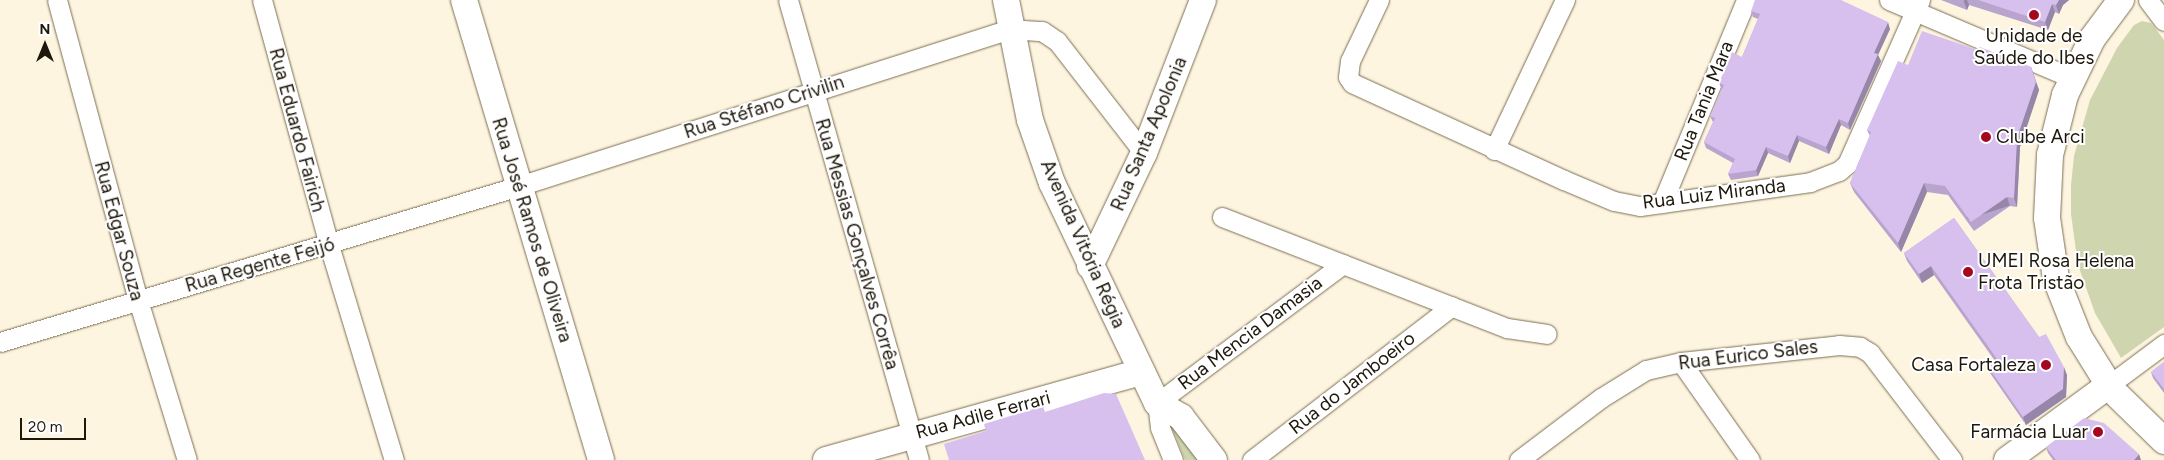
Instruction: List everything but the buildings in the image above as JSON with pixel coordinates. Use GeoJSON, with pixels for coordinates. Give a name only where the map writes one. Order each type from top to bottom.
{"type":"FeatureCollection","features":[{"type":"Feature","properties":{"kind":"street","name":"Rua Edgar Souza"},"geometry":{"type":"LineString","coordinates":[[57,0],[138,300],[186,460]]}},
{"type":"Feature","properties":{"kind":"street","name":"Rua Eduardo Fairich"},"geometry":{"type":"LineString","coordinates":[[262,0],[329,245],[394,460]]}},
{"type":"Feature","properties":{"kind":"street","name":"Rua José Ramos de Oliveira"},"geometry":{"type":"LineString","coordinates":[[464,0],[601,460]]}},
{"type":"Feature","properties":{"kind":"street","name":"Rua Messias Gonçalves Corrêa"},"geometry":{"type":"LineString","coordinates":[[788,0],[910,434],[919,460]]}},
{"type":"Feature","properties":{"kind":"street","name":"Avenida Vitória Régia"},"geometry":{"type":"LineString","coordinates":[[1006,0],[1010,29],[1030,120],[1052,183],[1090,266],[1157,402]]}},
{"type":"Feature","properties":{"kind":"street","name":"Rua Santa Apolonia"},"geometry":{"type":"LineString","coordinates":[[1090,266],[1144,153],[1204,0]]}},
{"type":"Feature","properties":{"kind":"street","name":"Rua Luiz Miranda"},"geometry":{"type":"LineString","coordinates":[[1379,0],[1350,60],[1348,77],[1358,88],[1494,150],[1614,201],[1640,206],[1810,182],[1839,171],[1847,164],[1918,6]]}},
{"type":"Feature","properties":{"kind":"street"},"geometry":{"type":"LineString","coordinates":[[1494,150],[1565,0]]}},
{"type":"Feature","properties":{"kind":"street","name":"Rua Tania Mara"},"geometry":{"type":"LineString","coordinates":[[1662,203],[1746,0]]}},
{"type":"Feature","properties":{"kind":"street"},"geometry":{"type":"LineString","coordinates":[[1889,0],[1918,6],[2072,78]]}},
{"type":"Feature","properties":{"kind":"street"},"geometry":{"type":"LineString","coordinates":[[2121,0],[2092,39],[2072,78],[2056,125],[2046,186],[2050,249],[2066,309],[2079,337],[2109,385],[2133,414],[2164,441]]}},
{"type":"Feature","properties":{"kind":"street"},"geometry":{"type":"LineString","coordinates":[[2148,0],[2164,22]]}},
{"type":"Feature","properties":{"kind":"street","name":"Rua Stéfano Crivilin"},"geometry":{"type":"LineString","coordinates":[[519,186],[1010,29]]}},
{"type":"Feature","properties":{"kind":"street"},"geometry":{"type":"LineString","coordinates":[[1010,29],[1042,31],[1057,41],[1144,153]]}},
{"type":"Feature","properties":{"kind":"street","name":"Rua Regente Feijó"},"geometry":{"type":"LineString","coordinates":[[0,342],[329,245],[519,186]]}},
{"type":"Feature","properties":{"kind":"street","name":"Rua Mencia Damasia"},"geometry":{"type":"LineString","coordinates":[[1222,217],[1518,331],[1547,334]]}},
{"type":"Feature","properties":{"kind":"street","name":"Rua Mencia Damasia"},"geometry":{"type":"LineString","coordinates":[[1157,402],[1343,264]]}},
{"type":"Feature","properties":{"kind":"street","name":"Rua do Jamboeiro"},"geometry":{"type":"LineString","coordinates":[[1252,460],[1452,306]]}},
{"type":"Feature","properties":{"kind":"street"},"geometry":{"type":"LineString","coordinates":[[2007,460],[2164,344]]}},
{"type":"Feature","properties":{"kind":"street","name":"Rua Eurico Sales"},"geometry":{"type":"LineString","coordinates":[[1518,460],[1539,454],[1622,384],[1646,370],[1681,362],[1839,345],[1860,347],[1870,354],[1952,460]]}},
{"type":"Feature","properties":{"kind":"street"},"geometry":{"type":"LineString","coordinates":[[1681,362],[1750,460]]}},
{"type":"Feature","properties":{"kind":"street","name":"Rua Adile Ferrari"},"geometry":{"type":"LineString","coordinates":[[826,460],[910,434],[1142,372]]}},
{"type":"Feature","properties":{"kind":"street"},"geometry":{"type":"LineString","coordinates":[[1157,402],[1160,427],[1173,460]]}},
{"type":"Feature","properties":{"kind":"street"},"geometry":{"type":"LineString","coordinates":[[1157,402],[1181,417],[1214,460]]}},
{"type":"Feature","properties":{"kind":"green space"},"geometry":{"type":"Polygon","coordinates":[[[2142,21],[2151,23],[2164,40],[2164,327],[2121,358],[2095,313],[2078,265],[2071,214],[2071,185],[2074,156],[2090,100],[2117,48],[2134,25],[2142,21]]]}},
{"type":"Feature","properties":{"kind":"green space"},"geometry":{"type":"Polygon","coordinates":[[[1174,423],[1202,460],[1185,460],[1171,425],[1174,423]]]}},
{"type":"Feature","properties":{"kind":"place","name":"Unidade de Saúde do Ibes"},"geometry":{"type":"Point","coordinates":[2034,15]}},
{"type":"Feature","properties":{"kind":"place","name":"Clube Arci"},"geometry":{"type":"Point","coordinates":[1986,137]}},
{"type":"Feature","properties":{"kind":"place","name":"UMEI Rosa Helena Frota Tristão"},"geometry":{"type":"Point","coordinates":[1968,272]}},
{"type":"Feature","properties":{"kind":"place","name":"Casa Fortaleza"},"geometry":{"type":"Point","coordinates":[2046,365]}},
{"type":"Feature","properties":{"kind":"place","name":"Farmácia Luar"},"geometry":{"type":"Point","coordinates":[2098,432]}}]}
